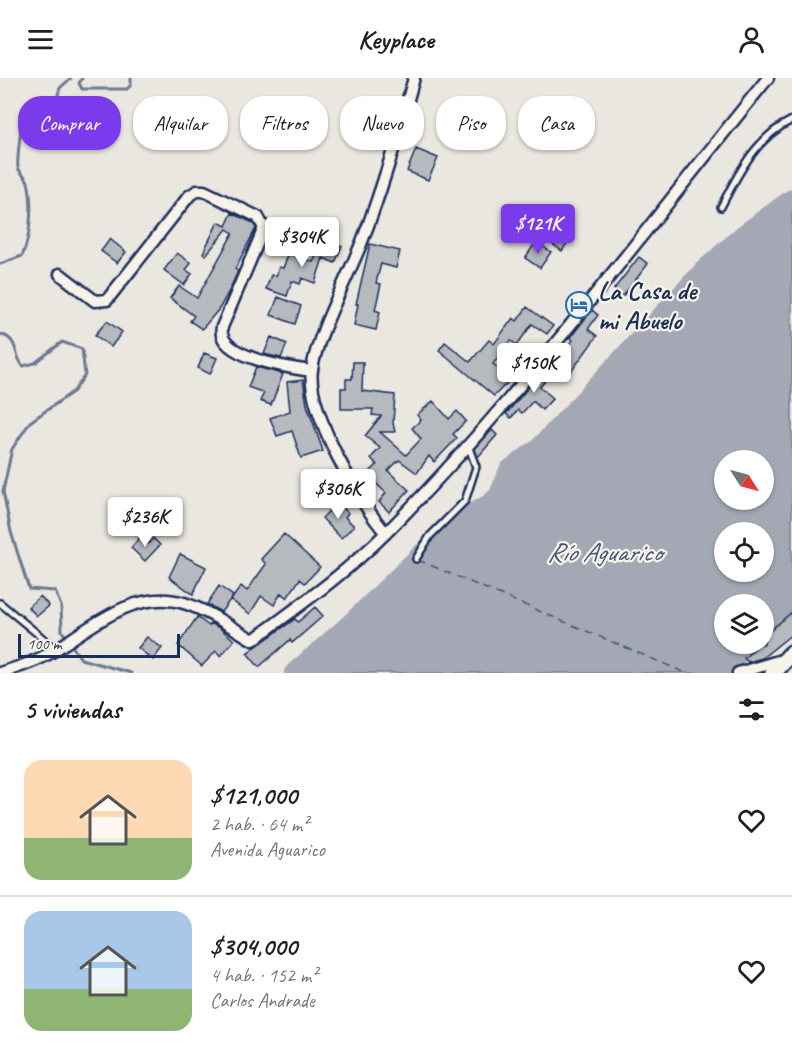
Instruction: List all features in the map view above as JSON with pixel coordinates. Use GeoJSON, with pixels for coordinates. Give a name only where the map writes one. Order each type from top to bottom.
{"type":"FeatureCollection","features":[{"type":"Feature","properties":{"kind":"street"},"geometry":{"type":"LineString","coordinates":[[386,533],[370,515],[337,455],[314,394],[311,371],[321,340],[364,237],[414,78]]}},
{"type":"Feature","properties":{"kind":"street"},"geometry":{"type":"LineString","coordinates":[[0,673],[32,662],[56,650],[100,620],[132,606],[160,599],[182,602],[204,611],[253,640],[331,583],[386,533],[513,393],[768,78]]}},
{"type":"Feature","properties":{"kind":"street"},"geometry":{"type":"LineString","coordinates":[[60,274],[95,301],[108,300],[189,196],[204,191],[258,217],[264,228],[222,327],[223,342],[228,347],[265,362],[311,371]]}},
{"type":"Feature","properties":{"kind":"street"},"geometry":{"type":"LineString","coordinates":[[738,673],[789,656]]}},
{"type":"Feature","properties":{"kind":"street"},"geometry":{"type":"LineString","coordinates":[[773,673],[789,656]]}},
{"type":"Feature","properties":{"kind":"lane"},"geometry":{"type":"LineString","coordinates":[[720,207],[748,159],[762,142],[792,120]]}},
{"type":"Feature","properties":{"kind":"lane"},"geometry":{"type":"LineString","coordinates":[[416,559],[430,536],[465,501],[476,467],[468,444]]}},
{"type":"Feature","properties":{"kind":"lane"},"geometry":{"type":"LineString","coordinates":[[0,603],[56,650]]}},
{"type":"Feature","properties":{"kind":"water","name":"Río Aguarico"},"geometry":{"type":"Polygon","coordinates":[[[792,199],[792,608],[774,624],[774,594],[714,594],[714,654],[739,654],[717,673],[294,673],[350,624],[437,539],[456,530],[475,512],[491,503],[499,495],[509,470],[539,448],[702,271],[744,234],[792,199]]]}},
{"type":"Feature","properties":{"kind":"building"},"geometry":{"type":"Polygon","coordinates":[[[416,150],[438,158],[428,180],[407,171],[416,150]]]}},
{"type":"Feature","properties":{"kind":"building"},"geometry":{"type":"Polygon","coordinates":[[[232,213],[253,223],[256,228],[235,269],[238,271],[229,291],[219,309],[202,329],[190,321],[194,316],[170,298],[179,286],[197,298],[233,233],[227,229],[206,255],[203,253],[218,222],[226,226],[232,213]]]}},
{"type":"Feature","properties":{"kind":"building"},"geometry":{"type":"Polygon","coordinates":[[[563,226],[574,233],[562,251],[551,243],[563,226]]]}},
{"type":"Feature","properties":{"kind":"building"},"geometry":{"type":"Polygon","coordinates":[[[324,238],[342,246],[335,263],[323,258],[315,283],[302,278],[300,284],[292,281],[287,296],[266,289],[271,275],[276,276],[279,267],[283,268],[289,253],[313,262],[324,238]]]}},
{"type":"Feature","properties":{"kind":"building"},"geometry":{"type":"Polygon","coordinates":[[[110,239],[126,252],[117,263],[101,251],[110,239]]]}},
{"type":"Feature","properties":{"kind":"building"},"geometry":{"type":"Polygon","coordinates":[[[536,242],[551,252],[540,268],[525,258],[536,242]]]}},
{"type":"Feature","properties":{"kind":"building"},"geometry":{"type":"Polygon","coordinates":[[[370,244],[400,251],[396,268],[381,264],[376,283],[381,284],[375,310],[380,312],[376,330],[354,325],[358,304],[356,304],[370,244]]]}},
{"type":"Feature","properties":{"kind":"building"},"geometry":{"type":"Polygon","coordinates":[[[177,253],[191,263],[186,270],[192,274],[184,285],[164,270],[177,253]]]}},
{"type":"Feature","properties":{"kind":"building"},"geometry":{"type":"Polygon","coordinates":[[[639,257],[648,264],[623,296],[614,289],[639,257]]]}},
{"type":"Feature","properties":{"kind":"building"},"geometry":{"type":"Polygon","coordinates":[[[278,297],[301,306],[295,324],[271,315],[278,297]]]}},
{"type":"Feature","properties":{"kind":"building"},"geometry":{"type":"Polygon","coordinates":[[[527,307],[553,326],[547,334],[532,324],[517,345],[511,341],[493,364],[512,378],[494,396],[439,350],[445,342],[470,362],[489,340],[494,344],[513,318],[517,321],[527,307]]]}},
{"type":"Feature","properties":{"kind":"building"},"geometry":{"type":"Polygon","coordinates":[[[592,310],[598,315],[588,329],[597,336],[568,376],[553,364],[573,340],[570,338],[592,310]]]}},
{"type":"Feature","properties":{"kind":"building"},"geometry":{"type":"Polygon","coordinates":[[[107,321],[122,332],[111,347],[95,335],[107,321]]]}},
{"type":"Feature","properties":{"kind":"building"},"geometry":{"type":"Polygon","coordinates":[[[271,337],[287,344],[281,358],[264,354],[271,337]]]}},
{"type":"Feature","properties":{"kind":"building"},"geometry":{"type":"Polygon","coordinates":[[[204,353],[217,358],[210,374],[198,368],[204,353]]]}},
{"type":"Feature","properties":{"kind":"building"},"geometry":{"type":"Polygon","coordinates":[[[353,362],[363,362],[362,391],[395,395],[393,423],[395,432],[380,432],[406,455],[421,439],[412,428],[421,420],[417,415],[433,401],[449,419],[457,411],[466,421],[453,434],[457,438],[434,462],[429,456],[417,473],[399,460],[388,471],[409,490],[389,512],[379,502],[386,493],[367,475],[377,465],[371,458],[380,448],[365,436],[381,416],[372,415],[373,409],[341,409],[341,388],[346,388],[346,379],[352,379],[353,362]]]}},
{"type":"Feature","properties":{"kind":"building"},"geometry":{"type":"Polygon","coordinates":[[[548,364],[554,370],[540,387],[553,398],[542,410],[533,401],[522,413],[518,410],[511,418],[506,414],[548,364]]]}},
{"type":"Feature","properties":{"kind":"building"},"geometry":{"type":"Polygon","coordinates":[[[256,367],[283,374],[271,405],[260,401],[264,393],[248,387],[256,367]]]}},
{"type":"Feature","properties":{"kind":"building"},"geometry":{"type":"Polygon","coordinates":[[[303,380],[307,405],[323,451],[301,458],[292,431],[277,436],[270,418],[290,411],[287,382],[303,380]]]}},
{"type":"Feature","properties":{"kind":"building"},"geometry":{"type":"Polygon","coordinates":[[[492,430],[497,435],[478,457],[475,449],[492,430]]]}},
{"type":"Feature","properties":{"kind":"building"},"geometry":{"type":"Polygon","coordinates":[[[338,502],[348,513],[345,517],[354,526],[341,538],[322,518],[338,502]]]}},
{"type":"Feature","properties":{"kind":"building"},"geometry":{"type":"Polygon","coordinates":[[[284,534],[320,567],[305,583],[300,579],[287,598],[281,593],[274,605],[261,596],[250,614],[231,600],[241,586],[247,591],[266,564],[261,559],[284,534]]]}},
{"type":"Feature","properties":{"kind":"building"},"geometry":{"type":"Polygon","coordinates":[[[140,537],[148,544],[153,538],[160,545],[145,561],[131,548],[140,537]]]}},
{"type":"Feature","properties":{"kind":"building"},"geometry":{"type":"Polygon","coordinates":[[[180,554],[206,567],[193,594],[169,577],[180,554]]]}},
{"type":"Feature","properties":{"kind":"building"},"geometry":{"type":"Polygon","coordinates":[[[219,586],[233,596],[221,612],[207,604],[219,586]]]}},
{"type":"Feature","properties":{"kind":"building"},"geometry":{"type":"Polygon","coordinates":[[[40,596],[49,606],[37,616],[28,607],[40,596]]]}},
{"type":"Feature","properties":{"kind":"building"},"geometry":{"type":"Polygon","coordinates":[[[315,607],[323,616],[259,667],[247,653],[295,619],[298,622],[315,607]]]}},
{"type":"Feature","properties":{"kind":"building"},"geometry":{"type":"Polygon","coordinates":[[[792,612],[792,634],[774,648],[774,627],[792,612]]]}},
{"type":"Feature","properties":{"kind":"building"},"geometry":{"type":"Polygon","coordinates":[[[197,617],[209,626],[211,623],[221,629],[234,640],[221,656],[216,651],[202,666],[178,645],[197,617]]]}},
{"type":"Feature","properties":{"kind":"building"},"geometry":{"type":"Polygon","coordinates":[[[147,637],[162,648],[153,660],[138,648],[147,637]]]}},
{"type":"Feature","properties":{"kind":"building"},"geometry":{"type":"Polygon","coordinates":[[[749,654],[767,654],[748,662],[744,658],[749,654]]]}},
{"type":"Feature","properties":{"kind":"waterway"},"geometry":{"type":"LineString","coordinates":[[0,264],[22,256],[29,230],[30,190],[27,180],[18,167],[22,125],[28,119],[54,108],[60,88],[71,78]]}},
{"type":"Feature","properties":{"kind":"waterway"},"geometry":{"type":"LineString","coordinates":[[82,78],[79,83],[82,89],[127,89],[131,85],[131,78]]}},
{"type":"Feature","properties":{"kind":"waterway"},"geometry":{"type":"LineString","coordinates":[[294,673],[350,624],[437,539],[456,530],[475,512],[491,503],[499,495],[509,470],[539,448],[703,271],[744,234],[792,199]]}},
{"type":"Feature","properties":{"kind":"waterway"},"geometry":{"type":"LineString","coordinates":[[0,334],[13,343],[23,366],[35,363],[62,342],[82,349],[85,375],[74,391],[30,422],[12,449],[3,491],[11,532],[29,589],[55,591],[61,606],[62,631],[81,659],[131,673]]}},
{"type":"Feature","properties":{"kind":"waterway"},"geometry":{"type":"LineString","coordinates":[[774,624],[792,608]]}},
{"type":"Feature","properties":{"kind":"waterway"},"geometry":{"type":"LineString","coordinates":[[717,673],[739,654]]}},
{"type":"Feature","properties":{"kind":"ferry route"},"geometry":{"type":"LineString","coordinates":[[418,560],[686,673]]}},
{"type":"Feature","properties":{"kind":"place","name":"La Casa de mi Abuelo"},"geometry":{"type":"Point","coordinates":[579,305]}}]}
